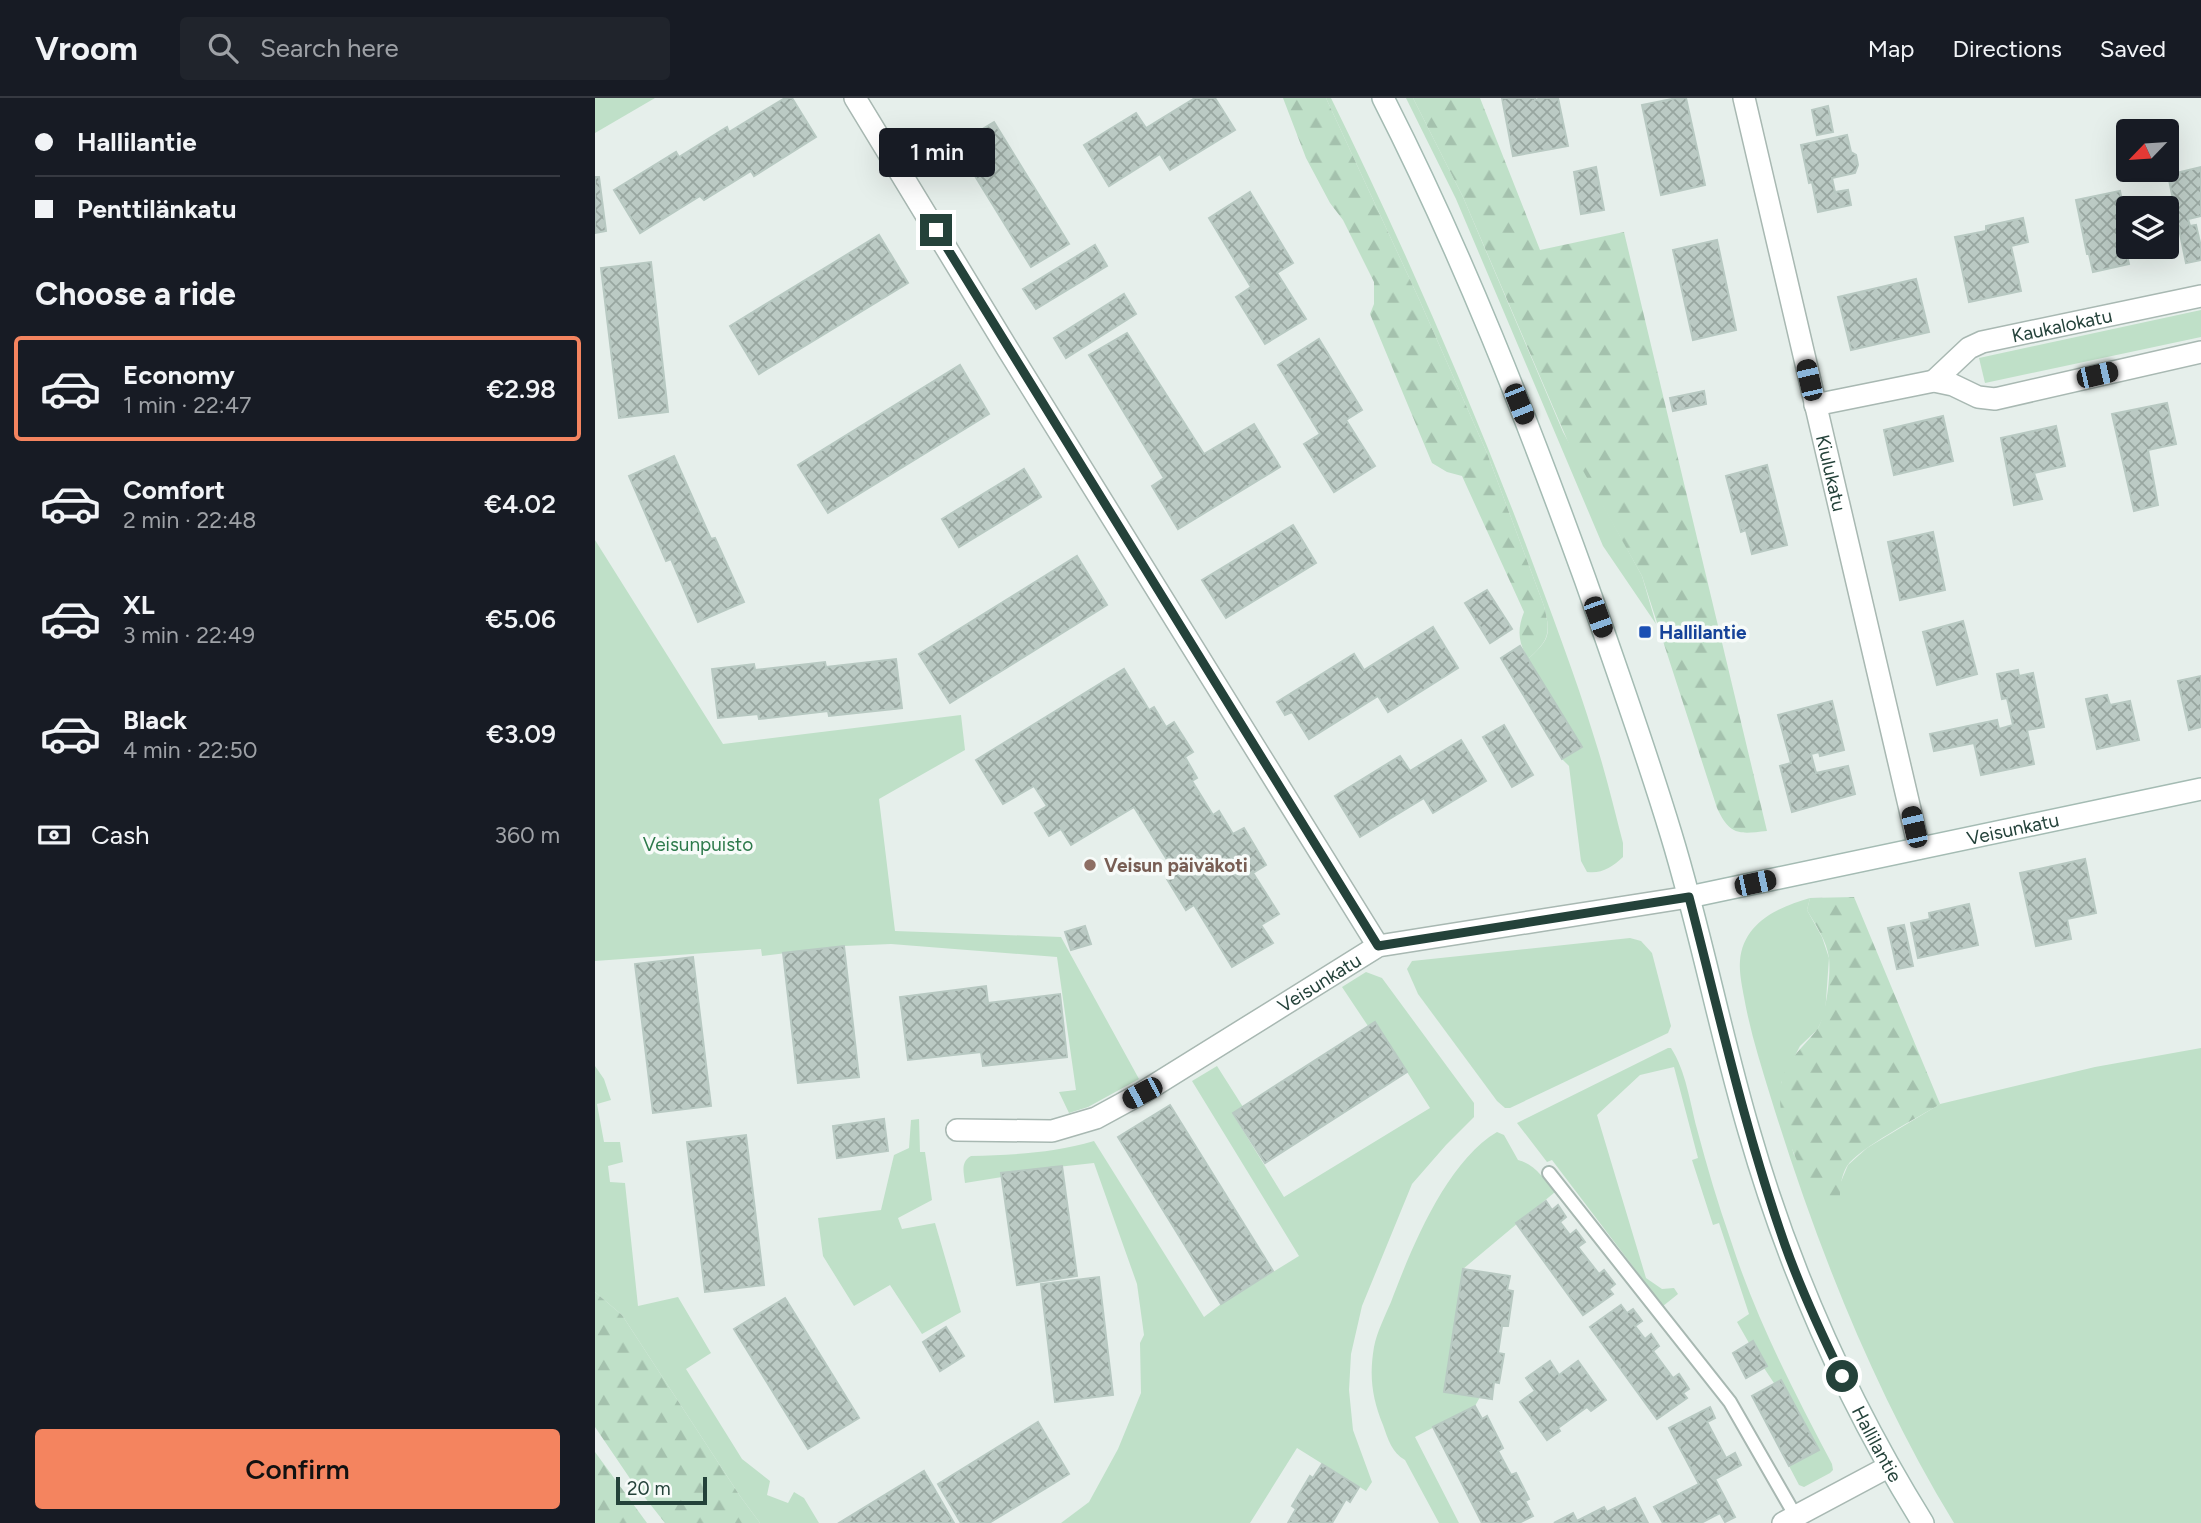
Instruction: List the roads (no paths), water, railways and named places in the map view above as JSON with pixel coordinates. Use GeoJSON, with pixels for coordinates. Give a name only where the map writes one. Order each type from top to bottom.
{"type":"FeatureCollection","features":[{"type":"Feature","properties":{"kind":"street"},"geometry":{"type":"LineString","coordinates":[[855,98],[1042,406],[1378,946]]}},
{"type":"Feature","properties":{"kind":"street","name":"Hallilantie"},"geometry":{"type":"LineString","coordinates":[[1383,98],[1414,159],[1475,295],[1553,490],[1638,732],[1689,897],[1748,1128],[1786,1246],[1833,1357],[1888,1467],[1923,1523]]}},
{"type":"Feature","properties":{"kind":"street","name":"Kiulukatu"},"geometry":{"type":"LineString","coordinates":[[1744,98],[1919,848]]}},
{"type":"Feature","properties":{"kind":"street","name":"Kaukalokatu"},"geometry":{"type":"LineString","coordinates":[[1934,381],[1969,348],[1982,342],[2201,296]]}},
{"type":"Feature","properties":{"kind":"street"},"geometry":{"type":"LineString","coordinates":[[1815,405],[1934,381],[1953,385],[1978,397],[1995,399],[2201,352]]}},
{"type":"Feature","properties":{"kind":"street","name":"Veisunkatu"},"geometry":{"type":"LineString","coordinates":[[957,1130],[1052,1131],[1095,1118],[1142,1093],[1378,946],[1689,897],[2201,789]]}},
{"type":"Feature","properties":{"kind":"street"},"geometry":{"type":"LineString","coordinates":[[1793,1521],[1888,1467]]}},
{"type":"Feature","properties":{"kind":"lane"},"geometry":{"type":"LineString","coordinates":[[1549,1173],[1730,1402],[1793,1521]]}},
{"type":"Feature","properties":{"kind":"place","name":"Hallilantie"},"geometry":{"type":"Point","coordinates":[1645,632]}},
{"type":"Feature","properties":{"kind":"place","name":"Veisun päiväkoti"},"geometry":{"type":"Point","coordinates":[1090,865]}},
{"type":"Feature","properties":{"kind":"park label","name":"Veisunpuisto"},"geometry":{"type":"Point","coordinates":[698,844]}}]}
